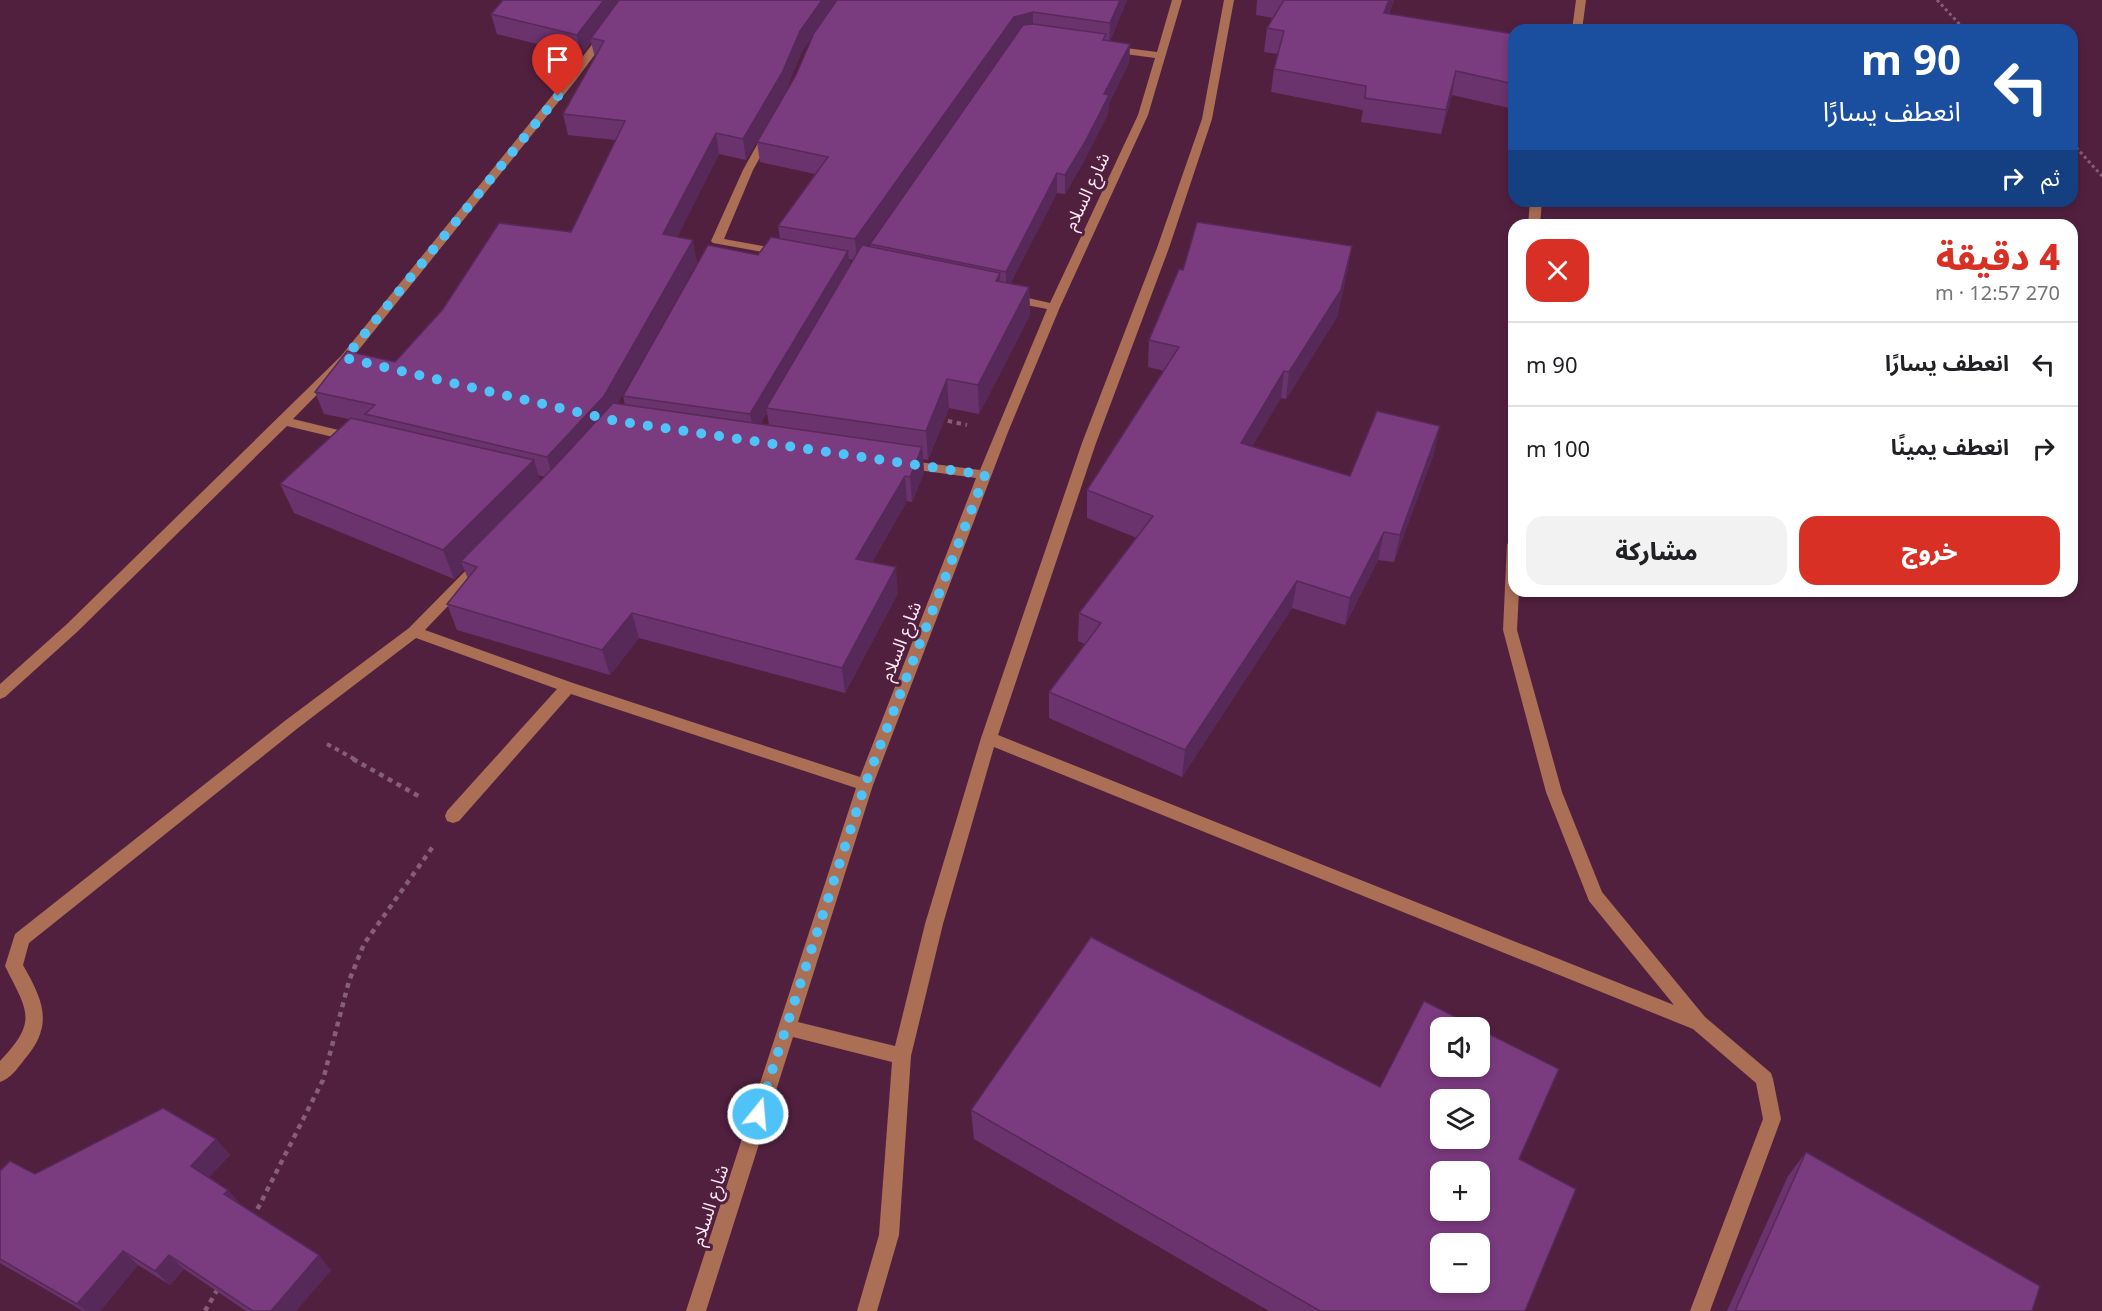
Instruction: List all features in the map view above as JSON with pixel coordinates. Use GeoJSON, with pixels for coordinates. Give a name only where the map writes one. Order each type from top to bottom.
{"type":"FeatureCollection","features":[{"type":"Feature","properties":{"kind":"street"},"geometry":{"type":"LineString","coordinates":[[0,693],[72,628],[284,421],[360,340],[572,78],[624,9],[628,0]]}},
{"type":"Feature","properties":{"kind":"street","name":"شارع السلام"},"geometry":{"type":"LineString","coordinates":[[696,1311],[865,785],[1001,432],[1054,307],[1143,115],[1177,0]]}},
{"type":"Feature","properties":{"kind":"street"},"geometry":{"type":"LineString","coordinates":[[867,1311],[889,1235],[902,1056],[934,924],[989,738],[1089,443],[1163,248],[1207,119],[1229,0]]}},
{"type":"Feature","properties":{"kind":"street"},"geometry":{"type":"LineString","coordinates":[[1578,24],[1581,0]]}},
{"type":"Feature","properties":{"kind":"street"},"geometry":{"type":"LineString","coordinates":[[1103,48],[1161,56]]}},
{"type":"Feature","properties":{"kind":"street"},"geometry":{"type":"LineString","coordinates":[[775,122],[747,170],[714,246],[794,255]]}},
{"type":"Feature","properties":{"kind":"street"},"geometry":{"type":"LineString","coordinates":[[997,295],[1054,307]]}},
{"type":"Feature","properties":{"kind":"street"},"geometry":{"type":"LineString","coordinates":[[284,421],[364,440]]}},
{"type":"Feature","properties":{"kind":"street"},"geometry":{"type":"LineString","coordinates":[[894,462],[985,475]]}},
{"type":"Feature","properties":{"kind":"street"},"geometry":{"type":"LineString","coordinates":[[0,1074],[19,1055],[35,1024],[28,990],[14,966],[21,939],[292,724],[414,632],[494,551]]}},
{"type":"Feature","properties":{"kind":"street"},"geometry":{"type":"LineString","coordinates":[[1512,597],[1510,630],[1554,792],[1595,896],[1699,1023],[1764,1079],[1772,1119],[1700,1311]]}},
{"type":"Feature","properties":{"kind":"street"},"geometry":{"type":"LineString","coordinates":[[414,632],[568,687],[865,785]]}},
{"type":"Feature","properties":{"kind":"street"},"geometry":{"type":"LineString","coordinates":[[453,816],[568,687]]}},
{"type":"Feature","properties":{"kind":"street"},"geometry":{"type":"LineString","coordinates":[[989,738],[1699,1023]]}},
{"type":"Feature","properties":{"kind":"street"},"geometry":{"type":"LineString","coordinates":[[786,1027],[902,1056]]}},
{"type":"Feature","properties":{"kind":"path"},"geometry":{"type":"LineString","coordinates":[[1937,0],[1959,24]]}},
{"type":"Feature","properties":{"kind":"path"},"geometry":{"type":"LineString","coordinates":[[2078,150],[2102,176]]}},
{"type":"Feature","properties":{"kind":"path"},"geometry":{"type":"LineString","coordinates":[[931,418],[1001,432]]}},
{"type":"Feature","properties":{"kind":"path"},"geometry":{"type":"LineString","coordinates":[[248,1228],[323,1080],[349,981],[364,944],[453,816],[292,724]]}},
{"type":"Feature","properties":{"kind":"path"},"geometry":{"type":"LineString","coordinates":[[206,1311],[222,1280]]}},
{"type":"Feature","properties":{"kind":"building"},"geometry":{"type":"Polygon","coordinates":[[[503,0],[604,0],[577,35],[491,14],[503,0]]]}},
{"type":"Feature","properties":{"kind":"building"},"geometry":{"type":"Polygon","coordinates":[[[619,0],[822,0],[800,31],[782,73],[743,139],[716,133],[663,234],[693,240],[604,396],[547,457],[365,414],[375,405],[315,392],[347,351],[395,362],[443,309],[499,223],[571,232],[625,121],[563,114],[604,41],[591,38],[619,0]]]}},
{"type":"Feature","properties":{"kind":"building"},"geometry":{"type":"Polygon","coordinates":[[[837,0],[1120,0],[1110,23],[1033,12],[1014,17],[855,239],[778,226],[828,157],[757,142],[796,75],[814,33],[837,0]]]}},
{"type":"Feature","properties":{"kind":"building"},"geometry":{"type":"Polygon","coordinates":[[[1284,0],[1389,0],[1384,13],[1508,33],[1508,83],[1456,71],[1446,110],[1365,98],[1366,86],[1274,69],[1284,31],[1267,28],[1284,0]]]}},
{"type":"Feature","properties":{"kind":"building"},"geometry":{"type":"Polygon","coordinates":[[[1033,24],[1106,34],[1103,40],[1130,44],[1104,94],[1109,95],[1085,142],[1065,175],[1057,173],[1006,272],[870,244],[1023,25],[1033,24]]]}},
{"type":"Feature","properties":{"kind":"building"},"geometry":{"type":"Polygon","coordinates":[[[1197,222],[1352,246],[1341,290],[1289,372],[1284,371],[1241,443],[1350,476],[1377,411],[1440,426],[1400,535],[1384,532],[1350,598],[1297,581],[1185,750],[1049,692],[1101,623],[1079,613],[1153,516],[1087,490],[1179,347],[1149,340],[1179,269],[1183,270],[1197,222]]]}},
{"type":"Feature","properties":{"kind":"building"},"geometry":{"type":"Polygon","coordinates":[[[771,237],[848,251],[750,414],[623,396],[708,245],[758,255],[771,237]]]}},
{"type":"Feature","properties":{"kind":"building"},"geometry":{"type":"Polygon","coordinates":[[[862,245],[1000,273],[996,281],[1029,287],[978,385],[947,379],[926,431],[766,408],[862,245]]]}},
{"type":"Feature","properties":{"kind":"building"},"geometry":{"type":"Polygon","coordinates":[[[613,403],[922,447],[910,477],[905,476],[856,559],[896,567],[842,668],[632,613],[602,650],[447,604],[477,567],[461,561],[556,465],[613,403]]]}},
{"type":"Feature","properties":{"kind":"building"},"geometry":{"type":"Polygon","coordinates":[[[351,418],[534,460],[443,550],[280,484],[351,418]]]}},
{"type":"Feature","properties":{"kind":"building"},"geometry":{"type":"Polygon","coordinates":[[[1091,937],[1380,1087],[1424,1001],[1455,1017],[1430,1017],[1430,1077],[1490,1077],[1490,1034],[1559,1069],[1519,1159],[1576,1189],[1525,1311],[1320,1311],[971,1110],[1091,937]]]}},
{"type":"Feature","properties":{"kind":"building"},"geometry":{"type":"Polygon","coordinates":[[[163,1108],[216,1139],[191,1166],[228,1190],[224,1194],[319,1255],[271,1311],[253,1311],[169,1255],[155,1271],[123,1251],[77,1304],[0,1259],[0,1171],[10,1161],[35,1174],[163,1108]]]}},
{"type":"Feature","properties":{"kind":"building"},"geometry":{"type":"Polygon","coordinates":[[[1806,1152],[2040,1286],[2032,1311],[1735,1311],[1806,1152]]]}},
{"type":"Feature","properties":{"kind":"route"},"geometry":{"type":"LineString","coordinates":[[558,96],[345,358],[616,421],[985,475],[865,785],[758,1114]]}}]}
